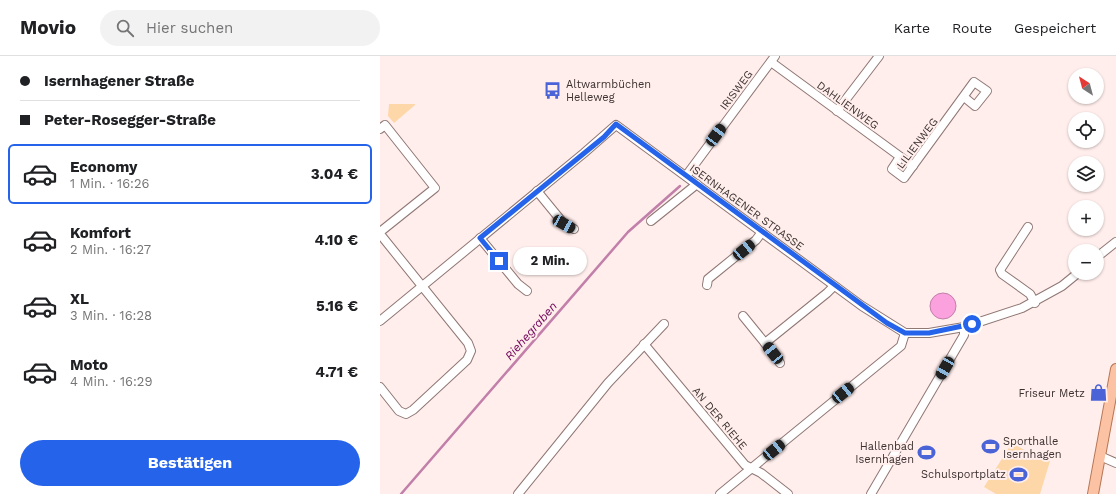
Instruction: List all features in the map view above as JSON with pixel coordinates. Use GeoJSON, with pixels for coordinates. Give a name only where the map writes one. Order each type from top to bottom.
{"type":"FeatureCollection","features":[{"type":"Feature","properties":{"kind":"main road"},"geometry":{"type":"LineString","coordinates":[[1092,494],[1116,369]]}},
{"type":"Feature","properties":{"kind":"street"},"geometry":{"type":"LineString","coordinates":[[837,111],[879,56]]}},
{"type":"Feature","properties":{"kind":"street","name":"DAHLIENWEG"},"geometry":{"type":"LineString","coordinates":[[773,59],[837,111],[913,166]]}},
{"type":"Feature","properties":{"kind":"street","name":"IRISWEG"},"geometry":{"type":"LineString","coordinates":[[686,176],[773,59]]}},
{"type":"Feature","properties":{"kind":"street","name":"LILIENWEG"},"geometry":{"type":"LineString","coordinates":[[900,157],[892,169],[904,178],[964,97]]}},
{"type":"Feature","properties":{"kind":"street","name":"ISERNHAGENER STRASSE"},"geometry":{"type":"LineString","coordinates":[[380,321],[604,137],[616,124],[834,286],[887,323],[905,333],[929,333],[964,327],[1035,302],[1069,280]]}},
{"type":"Feature","properties":{"kind":"street"},"geometry":{"type":"LineString","coordinates":[[380,129],[385,125],[435,188],[380,233],[468,343],[471,350],[467,360],[413,410],[406,414],[399,411],[380,387]]}},
{"type":"Feature","properties":{"kind":"street"},"geometry":{"type":"LineString","coordinates":[[651,221],[697,184]]}},
{"type":"Feature","properties":{"kind":"street"},"geometry":{"type":"LineString","coordinates":[[538,191],[564,224],[574,229]]}},
{"type":"Feature","properties":{"kind":"street"},"geometry":{"type":"LineString","coordinates":[[1028,227],[1001,266],[1000,270],[1002,274],[1030,294],[1035,302]]}},
{"type":"Feature","properties":{"kind":"street"},"geometry":{"type":"LineString","coordinates":[[707,285],[708,279],[756,240],[762,232]]}},
{"type":"Feature","properties":{"kind":"street"},"geometry":{"type":"LineString","coordinates":[[480,238],[518,284],[527,291]]}},
{"type":"Feature","properties":{"kind":"street"},"geometry":{"type":"LineString","coordinates":[[1104,251],[1116,242]]}},
{"type":"Feature","properties":{"kind":"street"},"geometry":{"type":"LineString","coordinates":[[765,343],[828,293],[834,286]]}},
{"type":"Feature","properties":{"kind":"street"},"geometry":{"type":"LineString","coordinates":[[743,316],[780,362]]}},
{"type":"Feature","properties":{"kind":"street"},"geometry":{"type":"LineString","coordinates":[[518,494],[606,385],[664,324]]}},
{"type":"Feature","properties":{"kind":"street"},"geometry":{"type":"LineString","coordinates":[[871,494],[964,335],[964,327]]}},
{"type":"Feature","properties":{"kind":"street"},"geometry":{"type":"LineString","coordinates":[[720,494],[901,346],[905,333]]}},
{"type":"Feature","properties":{"kind":"street","name":"AN DER RIEHE"},"geometry":{"type":"LineString","coordinates":[[644,344],[745,465],[761,473],[788,494]]}},
{"type":"Feature","properties":{"kind":"street"},"geometry":{"type":"LineString","coordinates":[[1100,456],[1116,463]]}},
{"type":"Feature","properties":{"kind":"shaded area"},"geometry":{"type":"Polygon","coordinates":[[[389,104],[415,105],[394,123],[388,116],[389,104]]]}},
{"type":"Feature","properties":{"kind":"shaded area"},"geometry":{"type":"Polygon","coordinates":[[[943,293],[952,297],[956,306],[952,315],[943,319],[934,315],[930,306],[934,297],[943,293]]]}},
{"type":"Feature","properties":{"kind":"shaded area","name":"Schulsportplatz"},"geometry":{"type":"Polygon","coordinates":[[[1012,443],[1037,457],[1050,461],[1040,494],[996,494],[984,487],[1012,443]]]}},
{"type":"Feature","properties":{"kind":"waterway","name":"Riehegraben"},"geometry":{"type":"LineString","coordinates":[[401,494],[628,232],[680,186]]}},
{"type":"Feature","properties":{"kind":"place","name":"Altwarmbüchen Helleweg"},"geometry":{"type":"Point","coordinates":[553,90]}},
{"type":"Feature","properties":{"kind":"place","name":"Friseur Metz"},"geometry":{"type":"Point","coordinates":[1098,393]}},
{"type":"Feature","properties":{"kind":"place","name":"Sporthalle Isernhagen"},"geometry":{"type":"Point","coordinates":[990,447]}},
{"type":"Feature","properties":{"kind":"place","name":"Hallenbad Isernhagen"},"geometry":{"type":"Point","coordinates":[927,452]}},
{"type":"Feature","properties":{"kind":"place","name":"Schulsportplatz"},"geometry":{"type":"Point","coordinates":[1019,474]}},
{"type":"Feature","properties":{"kind":"route"},"geometry":{"type":"LineString","coordinates":[[499,261],[480,238],[604,137],[616,124],[887,323],[905,333],[929,333],[964,327],[972,324]]}}]}
